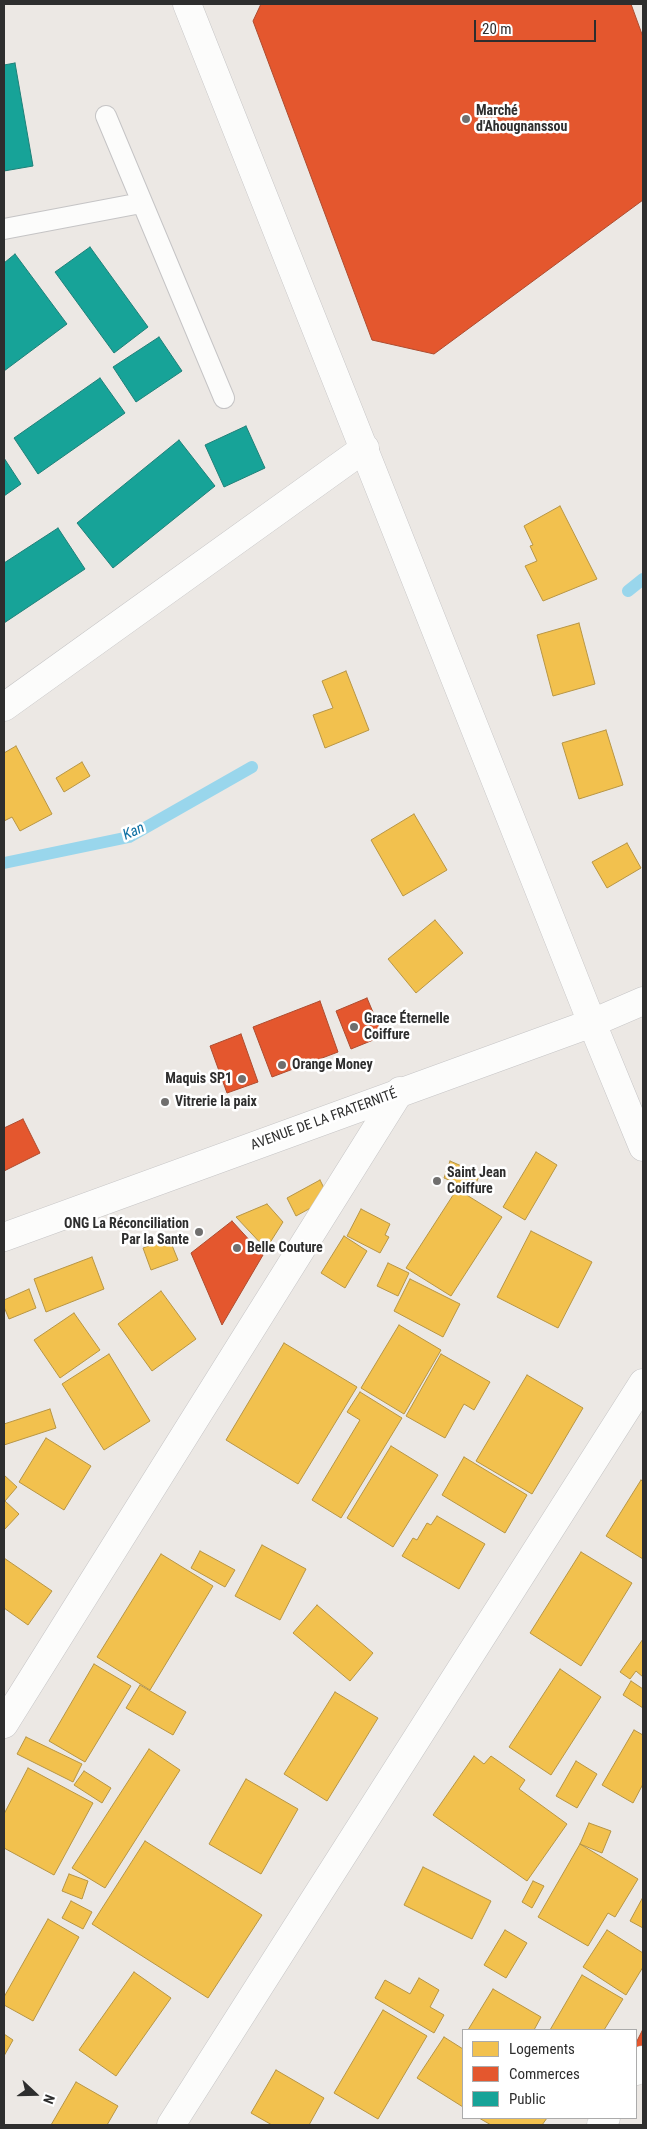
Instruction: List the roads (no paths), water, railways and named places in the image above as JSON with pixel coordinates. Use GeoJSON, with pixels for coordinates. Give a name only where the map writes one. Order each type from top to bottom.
{"type":"FeatureCollection","features":[{"type":"Feature","properties":{"kind":"street"},"geometry":{"type":"LineString","coordinates":[[188,4],[592,1023],[643,1147]]}},
{"type":"Feature","properties":{"kind":"street"},"geometry":{"type":"LineString","coordinates":[[4,707],[365,448]]}},
{"type":"Feature","properties":{"kind":"street","name":"AVENUE DE LA FRATERNITÉ"},"geometry":{"type":"LineString","coordinates":[[4,1237],[400,1091],[592,1023],[643,1001]]}},
{"type":"Feature","properties":{"kind":"street"},"geometry":{"type":"LineString","coordinates":[[4,1724],[400,1091]]}},
{"type":"Feature","properties":{"kind":"street"},"geometry":{"type":"LineString","coordinates":[[171,2125],[643,1383]]}},
{"type":"Feature","properties":{"kind":"lane"},"geometry":{"type":"LineString","coordinates":[[106,116],[224,398]]}},
{"type":"Feature","properties":{"kind":"lane"},"geometry":{"type":"LineString","coordinates":[[4,229],[142,203]]}},
{"type":"Feature","properties":{"kind":"waterway","name":"Kan"},"geometry":{"type":"LineString","coordinates":[[628,591],[643,579]]}},
{"type":"Feature","properties":{"kind":"waterway","name":"Kan"},"geometry":{"type":"LineString","coordinates":[[4,863],[129,837],[252,767]]}},
{"type":"Feature","properties":{"kind":"place","name":"Marché d'Ahougnanssou"},"geometry":{"type":"Point","coordinates":[466,119]}},
{"type":"Feature","properties":{"kind":"place","name":"Grace Éternelle Coiffure"},"geometry":{"type":"Point","coordinates":[354,1027]}},
{"type":"Feature","properties":{"kind":"place","name":"Orange Money"},"geometry":{"type":"Point","coordinates":[282,1065]}},
{"type":"Feature","properties":{"kind":"place","name":"Maquis SP1"},"geometry":{"type":"Point","coordinates":[242,1079]}},
{"type":"Feature","properties":{"kind":"place","name":"Vitrerie la paix"},"geometry":{"type":"Point","coordinates":[165,1102]}},
{"type":"Feature","properties":{"kind":"place","name":"Saint Jean Coiffure"},"geometry":{"type":"Point","coordinates":[437,1181]}},
{"type":"Feature","properties":{"kind":"place","name":"ONG La Réconciliation Par la Sante"},"geometry":{"type":"Point","coordinates":[199,1232]}},
{"type":"Feature","properties":{"kind":"place","name":"Belle Couture"},"geometry":{"type":"Point","coordinates":[237,1248]}}]}
